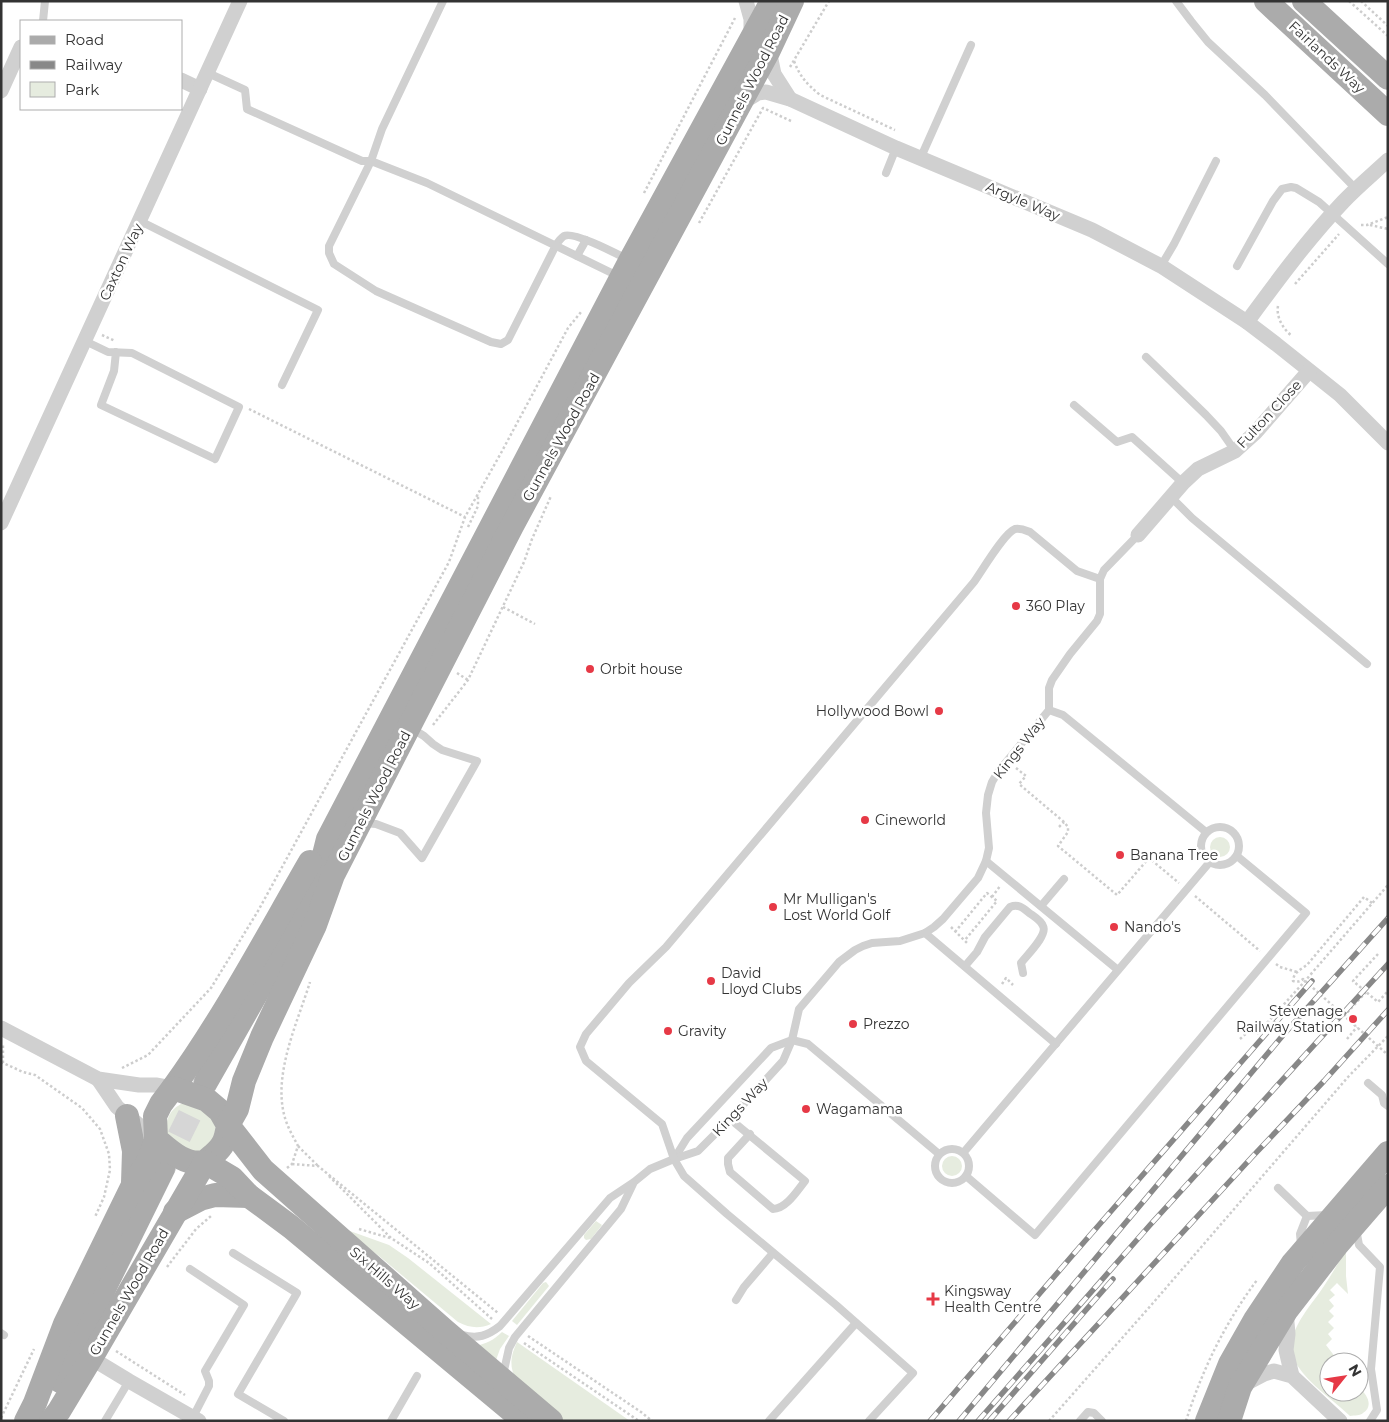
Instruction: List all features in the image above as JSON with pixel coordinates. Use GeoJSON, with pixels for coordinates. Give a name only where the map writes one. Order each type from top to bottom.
{"type":"FeatureCollection","features":[{"type":"Feature","properties":{"kind":"main road","name":"Gunnels Wood Road"},"geometry":{"type":"LineString","coordinates":[[40,1416],[59,1410],[99,1352],[175,1212],[205,1162],[225,1142],[228,1125],[237,1109],[244,1081],[262,1037],[316,925],[334,874],[360,823],[417,731],[512,526],[740,104],[760,45],[772,1]]}},
{"type":"Feature","properties":{"kind":"main road","name":"Gunnels Wood Road"},"geometry":{"type":"LineString","coordinates":[[40,1416],[65,1324],[133,1185],[148,1160],[156,1139],[155,1116],[161,1104],[224,1011],[312,858],[328,839],[626,269],[760,45],[792,1]]}},
{"type":"Feature","properties":{"kind":"main road","name":"Fairlands Way"},"geometry":{"type":"LineString","coordinates":[[1266,1],[1388,114]]}},
{"type":"Feature","properties":{"kind":"main road","name":"Fairlands Way"},"geometry":{"type":"LineString","coordinates":[[1304,1],[1388,78]]}},
{"type":"Feature","properties":{"kind":"main road","name":"Gunnels Wood Road"},"geometry":{"type":"LineString","coordinates":[[206,1082],[304,910],[322,863],[328,839]]}},
{"type":"Feature","properties":{"kind":"main road","name":"Gunnels Wood Road"},"geometry":{"type":"LineString","coordinates":[[304,910],[334,874]]}},
{"type":"Feature","properties":{"kind":"main road"},"geometry":{"type":"LineString","coordinates":[[173,1088],[207,1100],[220,1111],[228,1125]]}},
{"type":"Feature","properties":{"kind":"main road"},"geometry":{"type":"LineString","coordinates":[[127,1116],[134,1151],[133,1185]]}},
{"type":"Feature","properties":{"kind":"main road","name":"Six Hills Way"},"geometry":{"type":"LineString","coordinates":[[228,1125],[263,1170],[502,1380],[552,1421]]}},
{"type":"Feature","properties":{"kind":"main road"},"geometry":{"type":"LineString","coordinates":[[156,1139],[173,1154],[190,1162],[205,1162]]}},
{"type":"Feature","properties":{"kind":"main road"},"geometry":{"type":"LineString","coordinates":[[1229,1421],[1240,1387],[1286,1311],[1316,1271],[1345,1218],[1388,1153]]}},
{"type":"Feature","properties":{"kind":"main road","name":"Six Hills Way"},"geometry":{"type":"LineString","coordinates":[[205,1162],[232,1178],[249,1196],[291,1226],[524,1421]]}},
{"type":"Feature","properties":{"kind":"main road","name":"Gunnels Wood Road"},"geometry":{"type":"LineString","coordinates":[[40,1416],[163,1169]]}},
{"type":"Feature","properties":{"kind":"main road"},"geometry":{"type":"LineString","coordinates":[[1207,1421],[1223,1379],[1236,1352],[1293,1263],[1301,1253],[1388,1186]]}},
{"type":"Feature","properties":{"kind":"main road"},"geometry":{"type":"LineString","coordinates":[[175,1212],[200,1199],[215,1195],[249,1196]]}},
{"type":"Feature","properties":{"kind":"street","name":"Caxton Way"},"geometry":{"type":"LineString","coordinates":[[1,523],[240,1]]}},
{"type":"Feature","properties":{"kind":"street"},"geometry":{"type":"LineString","coordinates":[[746,1],[760,45],[774,74],[790,99]]}},
{"type":"Feature","properties":{"kind":"street"},"geometry":{"type":"LineString","coordinates":[[1,91],[20,49]]}},
{"type":"Feature","properties":{"kind":"street"},"geometry":{"type":"LineString","coordinates":[[182,80],[200,89]]}},
{"type":"Feature","properties":{"kind":"street","name":"Argyle Way"},"geometry":{"type":"LineString","coordinates":[[740,104],[758,93],[766,92],[790,99],[896,148],[1092,230],[1161,266],[1247,322],[1340,395],[1388,443]]}},
{"type":"Feature","properties":{"kind":"street"},"geometry":{"type":"LineString","coordinates":[[1247,322],[1278,280],[1332,214],[1388,160]]}},
{"type":"Feature","properties":{"kind":"street","name":"Fulton Close"},"geometry":{"type":"LineString","coordinates":[[1138,535],[1171,496],[1198,469],[1235,451],[1255,433],[1309,371]]}},
{"type":"Feature","properties":{"kind":"street"},"geometry":{"type":"LineString","coordinates":[[1,1028],[98,1079],[173,1088]]}},
{"type":"Feature","properties":{"kind":"street"},"geometry":{"type":"LineString","coordinates":[[98,1079],[117,1107],[156,1139]]}},
{"type":"Feature","properties":{"kind":"street"},"geometry":{"type":"LineString","coordinates":[[1286,1311],[1288,1334],[1286,1350],[1292,1376]]}},
{"type":"Feature","properties":{"kind":"street"},"geometry":{"type":"LineString","coordinates":[[99,1352],[129,1381],[197,1414]]}},
{"type":"Feature","properties":{"kind":"street"},"geometry":{"type":"LineString","coordinates":[[1240,1387],[1264,1374],[1274,1371],[1292,1376],[1338,1420]]}},
{"type":"Feature","properties":{"kind":"lane"},"geometry":{"type":"LineString","coordinates":[[43,20],[45,1]]}},
{"type":"Feature","properties":{"kind":"lane"},"geometry":{"type":"LineString","coordinates":[[443,1],[382,129],[371,162],[329,246],[329,253],[334,264],[376,291],[491,342],[502,344],[508,340],[556,245],[563,236],[567,235],[586,240],[626,269]]}},
{"type":"Feature","properties":{"kind":"lane"},"geometry":{"type":"LineString","coordinates":[[1176,1],[1208,42],[1265,94],[1356,189]]}},
{"type":"Feature","properties":{"kind":"lane"},"geometry":{"type":"LineString","coordinates":[[921,158],[970,45]]}},
{"type":"Feature","properties":{"kind":"lane"},"geometry":{"type":"LineString","coordinates":[[208,73],[245,90],[247,109],[362,162],[371,162],[427,183],[577,256],[626,269]]}},
{"type":"Feature","properties":{"kind":"lane"},"geometry":{"type":"LineString","coordinates":[[886,173],[896,148]]}},
{"type":"Feature","properties":{"kind":"lane"},"geometry":{"type":"LineString","coordinates":[[1161,266],[1216,161]]}},
{"type":"Feature","properties":{"kind":"lane"},"geometry":{"type":"LineString","coordinates":[[1237,266],[1273,201],[1282,189],[1290,187],[1296,188],[1319,202],[1388,264]]}},
{"type":"Feature","properties":{"kind":"lane"},"geometry":{"type":"LineString","coordinates":[[140,221],[318,310],[282,384]]}},
{"type":"Feature","properties":{"kind":"lane"},"geometry":{"type":"LineString","coordinates":[[577,256],[586,240]]}},
{"type":"Feature","properties":{"kind":"lane"},"geometry":{"type":"LineString","coordinates":[[88,335],[108,352],[116,352],[132,353],[239,407],[214,459],[101,405],[114,371],[116,352]]}},
{"type":"Feature","properties":{"kind":"lane"},"geometry":{"type":"LineString","coordinates":[[1146,357],[1206,414],[1235,451]]}},
{"type":"Feature","properties":{"kind":"lane"},"geometry":{"type":"LineString","coordinates":[[1074,404],[1117,442],[1132,437],[1184,483]]}},
{"type":"Feature","properties":{"kind":"lane"},"geometry":{"type":"LineString","coordinates":[[1171,496],[1192,518],[1367,664]]}},
{"type":"Feature","properties":{"kind":"lane"},"geometry":{"type":"LineString","coordinates":[[869,1421],[913,1373],[684,1176],[674,1158],[662,1124],[586,1061],[580,1047],[586,1034],[628,982],[666,947],[711,894],[974,582],[1008,534],[1014,530],[1022,529],[1030,532],[1077,571],[1100,579],[1112,560],[1138,535]]}},
{"type":"Feature","properties":{"kind":"lane","name":"Kings Way"},"geometry":{"type":"LineString","coordinates":[[500,1326],[610,1198],[650,1169],[674,1158],[698,1151],[730,1119],[783,1061],[792,1040],[799,1009],[830,970],[846,955],[872,943],[900,941],[934,928],[978,878],[989,848],[986,813],[992,782],[1049,710],[1049,688],[1052,680],[1097,621],[1100,614],[1100,579]]}},
{"type":"Feature","properties":{"kind":"lane"},"geometry":{"type":"LineString","coordinates":[[1049,710],[1063,715],[1206,832]]}},
{"type":"Feature","properties":{"kind":"lane"},"geometry":{"type":"LineString","coordinates":[[360,823],[376,824],[400,833],[422,858],[477,761],[442,750],[417,731]]}},
{"type":"Feature","properties":{"kind":"lane"},"geometry":{"type":"LineString","coordinates":[[1215,827],[1232,831],[1240,844],[1237,856],[1230,863],[1223,866],[1209,863],[1200,846],[1206,832],[1215,827]]}},
{"type":"Feature","properties":{"kind":"lane"},"geometry":{"type":"LineString","coordinates":[[966,1176],[1035,1235],[1306,913],[1237,856]]}},
{"type":"Feature","properties":{"kind":"lane"},"geometry":{"type":"LineString","coordinates":[[986,860],[1118,970]]}},
{"type":"Feature","properties":{"kind":"lane"},"geometry":{"type":"LineString","coordinates":[[964,1152],[1209,863]]}},
{"type":"Feature","properties":{"kind":"lane"},"geometry":{"type":"LineString","coordinates":[[1041,906],[1064,879]]}},
{"type":"Feature","properties":{"kind":"lane"},"geometry":{"type":"LineString","coordinates":[[965,966],[977,952],[985,936],[1010,906],[1015,905],[1020,906],[1043,924],[1044,929],[1043,935],[1021,963],[1023,974]]}},
{"type":"Feature","properties":{"kind":"lane"},"geometry":{"type":"LineString","coordinates":[[925,933],[1056,1044]]}},
{"type":"Feature","properties":{"kind":"lane"},"geometry":{"type":"LineString","coordinates":[[792,1040],[808,1044],[939,1154]]}},
{"type":"Feature","properties":{"kind":"lane","name":"Kings Way"},"geometry":{"type":"LineString","coordinates":[[674,1158],[687,1138],[771,1048],[792,1040]]}},
{"type":"Feature","properties":{"kind":"lane"},"geometry":{"type":"LineString","coordinates":[[1368,1082],[1382,1095],[1384,1103],[1388,1106]]}},
{"type":"Feature","properties":{"kind":"lane"},"geometry":{"type":"LineString","coordinates":[[730,1119],[750,1134],[805,1181],[783,1206],[777,1209],[772,1209],[730,1172],[728,1158],[750,1134]]}},
{"type":"Feature","properties":{"kind":"lane"},"geometry":{"type":"LineString","coordinates":[[954,1148],[964,1152],[970,1164],[966,1176],[958,1182],[952,1183],[943,1180],[936,1171],[936,1159],[939,1154],[954,1148]]}},
{"type":"Feature","properties":{"kind":"lane"},"geometry":{"type":"LineString","coordinates":[[502,1380],[509,1348],[518,1334],[621,1209],[634,1182]]}},
{"type":"Feature","properties":{"kind":"lane"},"geometry":{"type":"LineString","coordinates":[[1278,1188],[1307,1216],[1345,1218],[1359,1245],[1380,1267],[1371,1369],[1377,1410],[1370,1421]]}},
{"type":"Feature","properties":{"kind":"lane"},"geometry":{"type":"LineString","coordinates":[[1301,1253],[1300,1234],[1307,1216]]}},
{"type":"Feature","properties":{"kind":"lane"},"geometry":{"type":"LineString","coordinates":[[233,1253],[297,1293],[238,1394],[284,1421]]}},
{"type":"Feature","properties":{"kind":"lane"},"geometry":{"type":"LineString","coordinates":[[736,1300],[744,1287],[773,1253]]}},
{"type":"Feature","properties":{"kind":"lane"},"geometry":{"type":"LineString","coordinates":[[190,1269],[244,1305],[205,1371],[209,1386],[197,1414]]}},
{"type":"Feature","properties":{"kind":"lane"},"geometry":{"type":"LineString","coordinates":[[769,1421],[856,1323]]}},
{"type":"Feature","properties":{"kind":"lane"},"geometry":{"type":"LineString","coordinates":[[445,1330],[471,1337],[488,1335],[500,1326]]}},
{"type":"Feature","properties":{"kind":"lane"},"geometry":{"type":"LineString","coordinates":[[391,1421],[417,1376]]}},
{"type":"Feature","properties":{"kind":"lane"},"geometry":{"type":"LineString","coordinates":[[105,1421],[129,1381]]}},
{"type":"Feature","properties":{"kind":"lane"},"geometry":{"type":"LineString","coordinates":[[1080,1421],[1088,1412],[1094,1413],[1102,1421]]}},
{"type":"Feature","properties":{"kind":"path"},"geometry":{"type":"LineString","coordinates":[[790,67],[829,1]]}},
{"type":"Feature","properties":{"kind":"path"},"geometry":{"type":"LineString","coordinates":[[1349,1],[1388,36]]}},
{"type":"Feature","properties":{"kind":"path"},"geometry":{"type":"LineString","coordinates":[[1361,1],[1388,26]]}},
{"type":"Feature","properties":{"kind":"path"},"geometry":{"type":"LineString","coordinates":[[640,201],[735,19]]}},
{"type":"Feature","properties":{"kind":"path"},"geometry":{"type":"LineString","coordinates":[[794,61],[800,76],[820,95],[898,131]]}},
{"type":"Feature","properties":{"kind":"path"},"geometry":{"type":"LineString","coordinates":[[698,225],[764,108],[791,121]]}},
{"type":"Feature","properties":{"kind":"path"},"geometry":{"type":"LineString","coordinates":[[1367,225],[1388,217]]}},
{"type":"Feature","properties":{"kind":"path"},"geometry":{"type":"LineString","coordinates":[[1290,290],[1346,226],[1367,225],[1388,229]]}},
{"type":"Feature","properties":{"kind":"path"},"geometry":{"type":"LineString","coordinates":[[1278,304],[1277,311],[1281,322],[1286,331],[1298,341]]}},
{"type":"Feature","properties":{"kind":"path"},"geometry":{"type":"LineString","coordinates":[[98,1079],[148,1056],[211,988],[258,911],[449,562],[465,517],[568,328],[582,310]]}},
{"type":"Feature","properties":{"kind":"path"},"geometry":{"type":"LineString","coordinates":[[88,335],[117,342]]}},
{"type":"Feature","properties":{"kind":"path"},"geometry":{"type":"LineString","coordinates":[[242,405],[465,517]]}},
{"type":"Feature","properties":{"kind":"path"},"geometry":{"type":"LineString","coordinates":[[468,527],[478,506],[478,494]]}},
{"type":"Feature","properties":{"kind":"path"},"geometry":{"type":"LineString","coordinates":[[417,731],[468,680],[524,562],[552,495]]}},
{"type":"Feature","properties":{"kind":"path"},"geometry":{"type":"LineString","coordinates":[[503,607],[534,624]]}},
{"type":"Feature","properties":{"kind":"path"},"geometry":{"type":"LineString","coordinates":[[456,672],[468,680]]}},
{"type":"Feature","properties":{"kind":"path"},"geometry":{"type":"LineString","coordinates":[[1026,776],[1019,784],[1068,827],[1068,832],[1058,846],[1117,895],[1149,858],[1280,967],[1296,973]]}},
{"type":"Feature","properties":{"kind":"path"},"geometry":{"type":"LineString","coordinates":[[1036,804],[1039,801]]}},
{"type":"Feature","properties":{"kind":"path"},"geometry":{"type":"LineString","coordinates":[[1059,827],[1064,822]]}},
{"type":"Feature","properties":{"kind":"path"},"geometry":{"type":"LineString","coordinates":[[1257,1034],[1388,885]]}},
{"type":"Feature","properties":{"kind":"path"},"geometry":{"type":"LineString","coordinates":[[955,932],[987,893],[997,901],[964,941]]}},
{"type":"Feature","properties":{"kind":"path"},"geometry":{"type":"LineString","coordinates":[[1372,903],[1364,897],[1307,965],[1296,973],[1293,980],[1297,982],[1303,979],[1388,1055]]}},
{"type":"Feature","properties":{"kind":"path"},"geometry":{"type":"LineString","coordinates":[[1378,954],[1353,981],[1378,1002],[1388,991]]}},
{"type":"Feature","properties":{"kind":"path"},"geometry":{"type":"LineString","coordinates":[[313,974],[284,1063],[281,1093],[286,1121],[298,1146],[392,1238],[429,1263],[500,1326]]}},
{"type":"Feature","properties":{"kind":"path"},"geometry":{"type":"LineString","coordinates":[[1344,1016],[1366,992]]}},
{"type":"Feature","properties":{"kind":"path"},"geometry":{"type":"LineString","coordinates":[[1324,1016],[1334,1006]]}},
{"type":"Feature","properties":{"kind":"path"},"geometry":{"type":"LineString","coordinates":[[1240,1039],[1259,1022],[1264,1027]]}},
{"type":"Feature","properties":{"kind":"path"},"geometry":{"type":"LineString","coordinates":[[1347,1039],[1357,1028]]}},
{"type":"Feature","properties":{"kind":"path"},"geometry":{"type":"LineString","coordinates":[[1048,1421],[1153,1303],[1348,1077],[1388,1036]]}},
{"type":"Feature","properties":{"kind":"path"},"geometry":{"type":"LineString","coordinates":[[1,1062],[35,1075],[82,1108],[100,1129],[109,1154],[110,1170],[104,1196],[92,1223]]}},
{"type":"Feature","properties":{"kind":"path"},"geometry":{"type":"LineString","coordinates":[[298,1146],[292,1164],[318,1166],[506,1320]]}},
{"type":"Feature","properties":{"kind":"path"},"geometry":{"type":"LineString","coordinates":[[518,1334],[639,1421]]}},
{"type":"Feature","properties":{"kind":"path"},"geometry":{"type":"LineString","coordinates":[[518,1334],[641,1412],[652,1421]]}},
{"type":"Feature","properties":{"kind":"path"},"geometry":{"type":"LineString","coordinates":[[1,1418],[35,1346]]}},
{"type":"Feature","properties":{"kind":"path"},"geometry":{"type":"LineString","coordinates":[[99,1352],[197,1414]]}},
{"type":"Feature","properties":{"kind":"green space"},"geometry":{"type":"Polygon","coordinates":[[[1220,837],[1227,840],[1230,847],[1227,854],[1220,857],[1213,854],[1210,847],[1213,840],[1220,837]]]}},
{"type":"Feature","properties":{"kind":"green space"},"geometry":{"type":"Polygon","coordinates":[[[183,1103],[197,1103],[216,1123],[214,1136],[210,1144],[197,1152],[187,1153],[165,1133],[170,1115],[183,1103]]]}},
{"type":"Feature","properties":{"kind":"green space"},"geometry":{"type":"Polygon","coordinates":[[[952,1156],[959,1159],[962,1166],[959,1173],[952,1176],[945,1173],[942,1166],[945,1159],[952,1156]]]}},
{"type":"Feature","properties":{"kind":"green space"},"geometry":{"type":"Polygon","coordinates":[[[596,1221],[602,1225],[591,1239],[586,1240],[584,1235],[596,1221]]]}},
{"type":"Feature","properties":{"kind":"green space"},"geometry":{"type":"Polygon","coordinates":[[[336,1226],[389,1245],[491,1324],[474,1327],[458,1322],[379,1256],[336,1226]]]}},
{"type":"Feature","properties":{"kind":"green space"},"geometry":{"type":"Polygon","coordinates":[[[1346,1249],[1348,1294],[1337,1283],[1330,1290],[1335,1295],[1329,1300],[1334,1306],[1329,1311],[1334,1316],[1328,1322],[1334,1328],[1328,1334],[1332,1339],[1326,1345],[1331,1352],[1319,1352],[1319,1389],[1297,1365],[1292,1354],[1292,1344],[1299,1323],[1346,1249]]]}},
{"type":"Feature","properties":{"kind":"green space"},"geometry":{"type":"Polygon","coordinates":[[[546,1282],[549,1286],[517,1325],[512,1321],[543,1283],[546,1282]]]}},
{"type":"Feature","properties":{"kind":"green space"},"geometry":{"type":"Polygon","coordinates":[[[502,1332],[509,1336],[500,1349],[495,1363],[475,1346],[490,1341],[502,1332]]]}},
{"type":"Feature","properties":{"kind":"green space"},"geometry":{"type":"Polygon","coordinates":[[[517,1342],[630,1421],[564,1421],[517,1382],[511,1362],[517,1342]]]}},
{"type":"Feature","properties":{"kind":"green space"},"geometry":{"type":"Polygon","coordinates":[[[1334,1402],[1368,1402],[1368,1407],[1360,1415],[1350,1416],[1334,1402]]]}},
{"type":"Feature","properties":{"kind":"tunnel"},"geometry":{"type":"LineString","coordinates":[[163,1169],[206,1082]]}},
{"type":"Feature","properties":{"kind":"railway"},"geometry":{"type":"LineString","coordinates":[[959,1421],[1284,1034],[1388,918]]}},
{"type":"Feature","properties":{"kind":"railway"},"geometry":{"type":"LineString","coordinates":[[978,1421],[1150,1225],[1388,964]]}},
{"type":"Feature","properties":{"kind":"railway"},"geometry":{"type":"LineString","coordinates":[[930,1421],[1312,981]]}},
{"type":"Feature","properties":{"kind":"railway"},"geometry":{"type":"LineString","coordinates":[[1009,1421],[1388,1010]]}},
{"type":"Feature","properties":{"kind":"railway"},"geometry":{"type":"LineString","coordinates":[[989,1421],[1113,1279]]}},
{"type":"Feature","properties":{"kind":"place","name":"360 Play"},"geometry":{"type":"Point","coordinates":[1016,606]}},
{"type":"Feature","properties":{"kind":"place","name":"Orbit house"},"geometry":{"type":"Point","coordinates":[590,669]}},
{"type":"Feature","properties":{"kind":"place","name":"Hollywood Bowl"},"geometry":{"type":"Point","coordinates":[939,711]}},
{"type":"Feature","properties":{"kind":"place","name":"Cineworld"},"geometry":{"type":"Point","coordinates":[865,820]}},
{"type":"Feature","properties":{"kind":"place","name":"Banana Tree"},"geometry":{"type":"Point","coordinates":[1120,855]}},
{"type":"Feature","properties":{"kind":"place","name":"Mr Mulligan's Lost World Golf"},"geometry":{"type":"Point","coordinates":[773,907]}},
{"type":"Feature","properties":{"kind":"place","name":"Nando's"},"geometry":{"type":"Point","coordinates":[1114,927]}},
{"type":"Feature","properties":{"kind":"place","name":"David Lloyd Clubs"},"geometry":{"type":"Point","coordinates":[711,981]}},
{"type":"Feature","properties":{"kind":"place","name":"Stevenage Railway Station"},"geometry":{"type":"Point","coordinates":[1353,1019]}},
{"type":"Feature","properties":{"kind":"place","name":"Prezzo"},"geometry":{"type":"Point","coordinates":[853,1024]}},
{"type":"Feature","properties":{"kind":"place","name":"Gravity"},"geometry":{"type":"Point","coordinates":[668,1031]}},
{"type":"Feature","properties":{"kind":"place","name":"Wagamama"},"geometry":{"type":"Point","coordinates":[806,1109]}},
{"type":"Feature","properties":{"kind":"place","name":"Kingsway Health Centre"},"geometry":{"type":"Point","coordinates":[933,1299]}}]}
